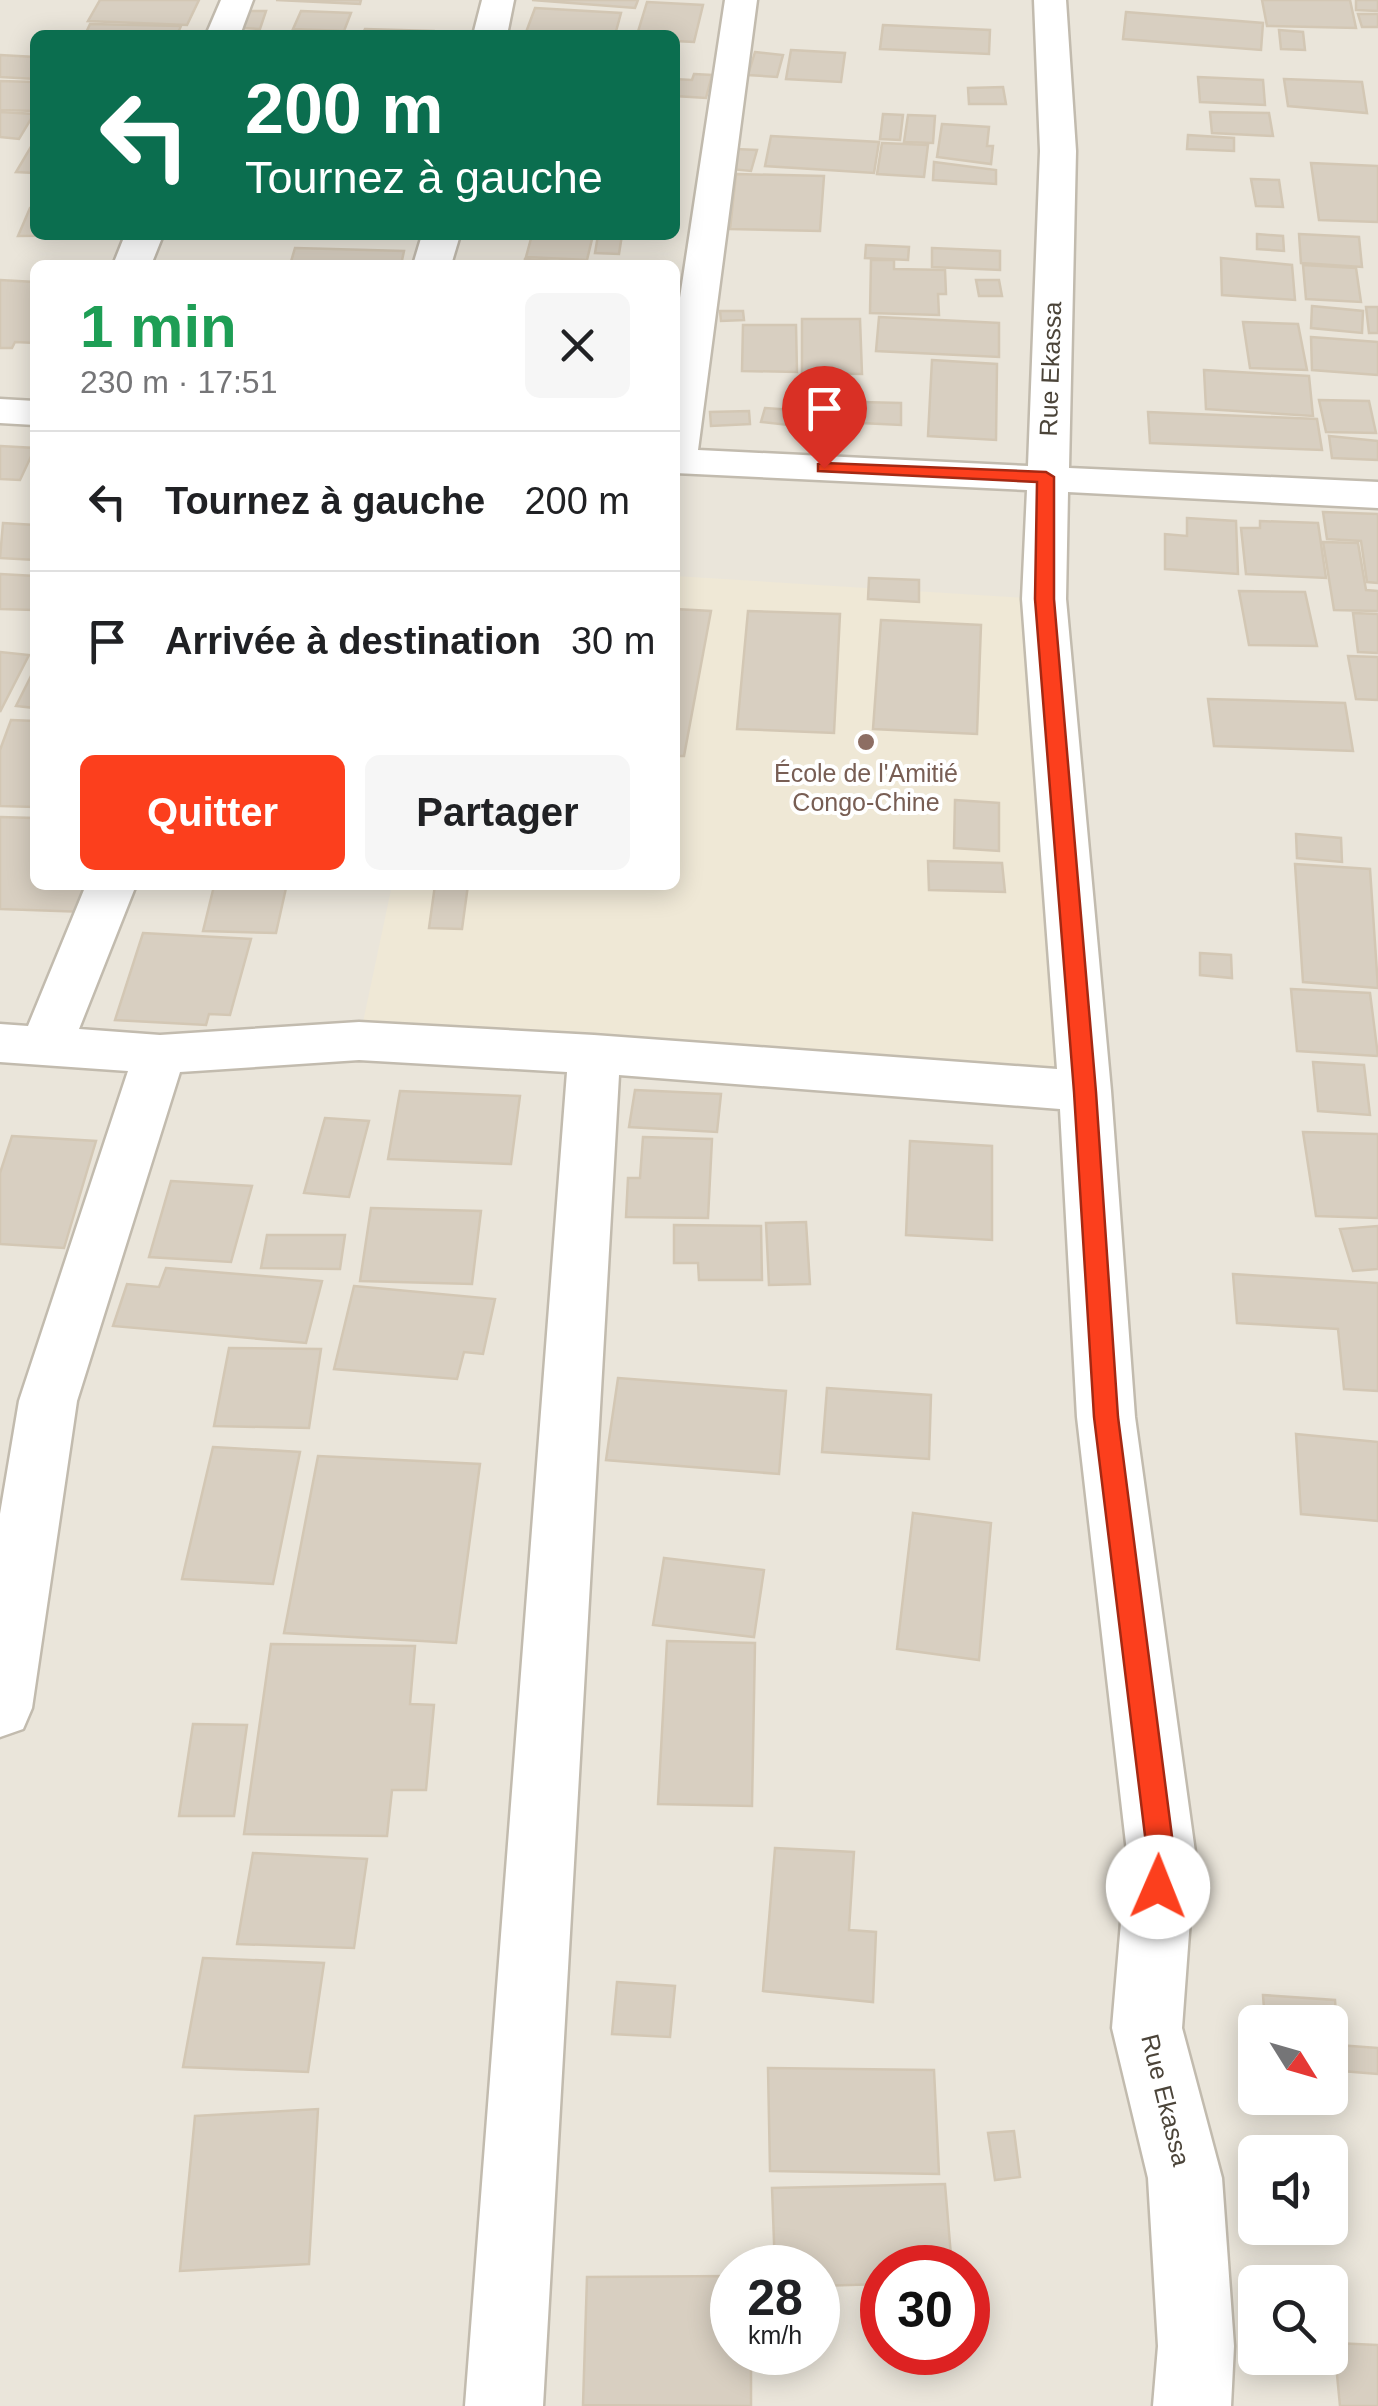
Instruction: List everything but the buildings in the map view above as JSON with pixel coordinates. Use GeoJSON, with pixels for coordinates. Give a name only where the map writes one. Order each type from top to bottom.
{"type":"FeatureCollection","features":[{"type":"Feature","properties":{"kind":"street"},"geometry":{"type":"LineString","coordinates":[[225,30],[237,0]]}},
{"type":"Feature","properties":{"kind":"street"},"geometry":{"type":"LineString","coordinates":[[491,30],[498,0]]}},
{"type":"Feature","properties":{"kind":"street"},"geometry":{"type":"LineString","coordinates":[[680,434],[741,0]]}},
{"type":"Feature","properties":{"kind":"street","name":"Rue Ekassa"},"geometry":{"type":"LineString","coordinates":[[1050,0],[1058,151],[1044,599],[1085,1092],[1106,1417],[1160,1852],[1146,2028],[1186,2178],[1196,2346],[1192,2406]]}},
{"type":"Feature","properties":{"kind":"street"},"geometry":{"type":"LineString","coordinates":[[0,411],[30,413]]}},
{"type":"Feature","properties":{"kind":"street"},"geometry":{"type":"LineString","coordinates":[[680,462],[1378,494]]}},
{"type":"Feature","properties":{"kind":"street"},"geometry":{"type":"LineString","coordinates":[[108,890],[24,1044],[160,1054],[359,1041],[594,1054],[1085,1092]]}},
{"type":"Feature","properties":{"kind":"street"},"geometry":{"type":"LineString","coordinates":[[0,1708],[24,1399],[160,1054]]}},
{"type":"Feature","properties":{"kind":"street"},"geometry":{"type":"LineString","coordinates":[[504,2406],[594,1054]]}},
{"type":"Feature","properties":{"kind":"shaded area"},"geometry":{"type":"Polygon","coordinates":[[[0,0],[1378,0],[1378,2406],[0,2406],[0,0]]]}},
{"type":"Feature","properties":{"kind":"shaded area","name":"École de l'Amitié Congo-Chine"},"geometry":{"type":"Polygon","coordinates":[[[680,576],[1044,599],[1085,1091],[359,1041],[391,890],[680,890],[680,576]]]}},
{"type":"Feature","properties":{"kind":"place","name":"École de l'Amitié Congo-Chine"},"geometry":{"type":"Point","coordinates":[866,742]}},
{"type":"Feature","properties":{"kind":"route"},"geometry":{"type":"LineString","coordinates":[[824,468],[1046,477],[1044,599],[1085,1092],[1106,1417],[1160,1852],[1158,1887]]}}]}
